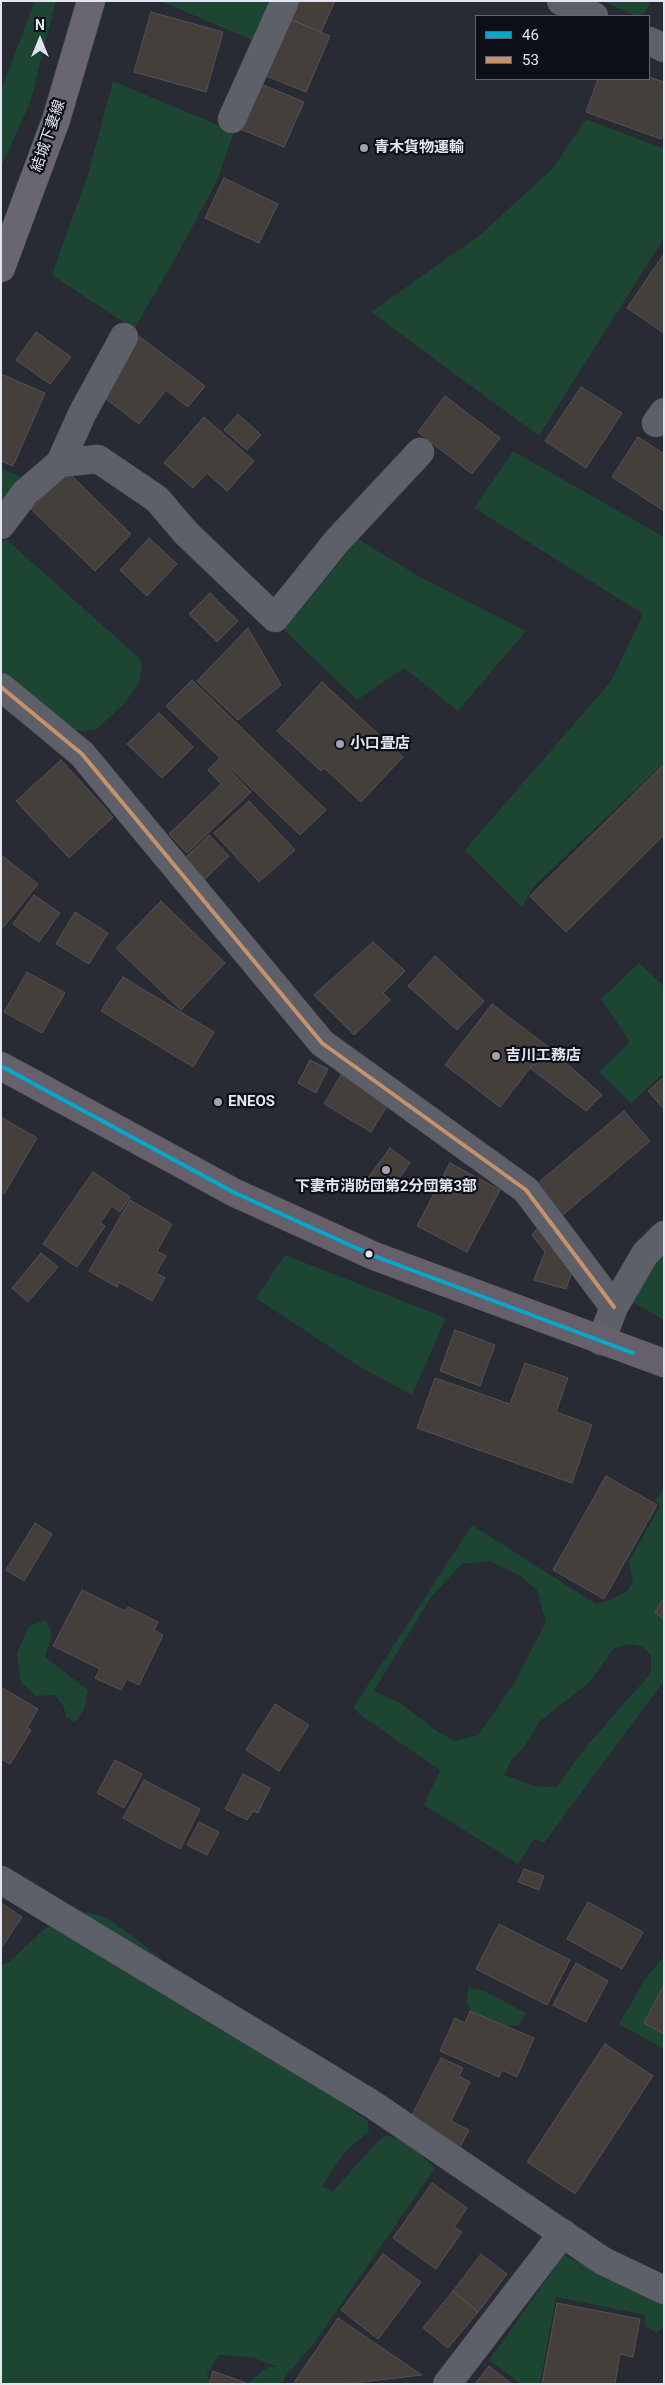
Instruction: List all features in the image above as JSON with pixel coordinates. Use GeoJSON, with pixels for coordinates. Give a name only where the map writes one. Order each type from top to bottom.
{"type":"FeatureCollection","features":[{"type":"Feature","properties":{"kind":"highway"},"geometry":{"type":"LineString","coordinates":[[1,1066],[244,1197],[374,1256],[664,1363]]}},
{"type":"Feature","properties":{"kind":"main road","name":"結城下妻線"},"geometry":{"type":"LineString","coordinates":[[1,268],[56,120],[91,1]]}},
{"type":"Feature","properties":{"kind":"street"},"geometry":{"type":"LineString","coordinates":[[232,119],[285,1]]}},
{"type":"Feature","properties":{"kind":"street"},"geometry":{"type":"LineString","coordinates":[[561,1],[592,15]]}},
{"type":"Feature","properties":{"kind":"street"},"geometry":{"type":"LineString","coordinates":[[650,41],[664,48]]}},
{"type":"Feature","properties":{"kind":"street"},"geometry":{"type":"LineString","coordinates":[[1,525],[25,494],[60,463],[86,407],[124,337]]}},
{"type":"Feature","properties":{"kind":"street"},"geometry":{"type":"LineString","coordinates":[[60,463],[98,459],[157,499],[186,533],[276,618],[337,541],[420,452]]}},
{"type":"Feature","properties":{"kind":"street"},"geometry":{"type":"LineString","coordinates":[[1,687],[82,754],[322,1043],[526,1190],[614,1307]]}},
{"type":"Feature","properties":{"kind":"street"},"geometry":{"type":"LineString","coordinates":[[601,1341],[614,1307],[645,1254],[664,1236]]}},
{"type":"Feature","properties":{"kind":"street"},"geometry":{"type":"LineString","coordinates":[[1,1880],[372,2104],[603,2261],[664,2290]]}},
{"type":"Feature","properties":{"kind":"street"},"geometry":{"type":"LineString","coordinates":[[447,2384],[563,2233]]}},
{"type":"Feature","properties":{"kind":"green space"},"geometry":{"type":"Polygon","coordinates":[[[35,1],[56,1],[30,103],[1,167],[1,90],[35,1]]]}},
{"type":"Feature","properties":{"kind":"green space"},"geometry":{"type":"Polygon","coordinates":[[[160,1],[278,1],[259,43],[160,1]]]}},
{"type":"Feature","properties":{"kind":"green space"},"geometry":{"type":"Polygon","coordinates":[[[602,1],[651,1],[644,15],[634,15],[602,1]]]}},
{"type":"Feature","properties":{"kind":"green space"},"geometry":{"type":"Polygon","coordinates":[[[113,81],[234,132],[217,181],[175,259],[134,329],[52,275],[88,174],[113,81]]]}},
{"type":"Feature","properties":{"kind":"green space"},"geometry":{"type":"Polygon","coordinates":[[[586,119],[664,149],[664,238],[539,436],[371,312],[480,235],[552,169],[586,119]]]}},
{"type":"Feature","properties":{"kind":"green space"},"geometry":{"type":"Polygon","coordinates":[[[513,451],[664,537],[664,763],[533,887],[522,907],[465,850],[611,681],[643,614],[474,508],[513,451]]]}},
{"type":"Feature","properties":{"kind":"green space"},"geometry":{"type":"Polygon","coordinates":[[[1,468],[27,480],[1,509],[1,468]]]}},
{"type":"Feature","properties":{"kind":"green space"},"geometry":{"type":"Polygon","coordinates":[[[6,539],[138,657],[142,664],[139,682],[126,702],[97,729],[83,731],[67,728],[1,678],[1,542],[6,539]]]}},
{"type":"Feature","properties":{"kind":"green space"},"geometry":{"type":"Polygon","coordinates":[[[358,539],[420,577],[526,631],[458,711],[404,668],[357,700],[284,630],[358,539]]]}},
{"type":"Feature","properties":{"kind":"green space"},"geometry":{"type":"Polygon","coordinates":[[[639,963],[664,986],[664,1073],[631,1103],[599,1072],[630,1042],[601,999],[639,963]]]}},
{"type":"Feature","properties":{"kind":"green space"},"geometry":{"type":"Polygon","coordinates":[[[285,1255],[446,1318],[412,1395],[360,1367],[256,1298],[285,1255]]]}},
{"type":"Feature","properties":{"kind":"green space"},"geometry":{"type":"Polygon","coordinates":[[[664,1255],[664,1320],[629,1300],[639,1276],[664,1255]]]}},
{"type":"Feature","properties":{"kind":"green space"},"geometry":{"type":"Polygon","coordinates":[[[664,1487],[664,1681],[544,1843],[534,1839],[518,1864],[424,1805],[440,1770],[363,1717],[353,1708],[472,1525],[596,1604],[613,1599],[627,1591],[633,1582],[629,1561],[660,1506],[655,1501],[664,1487]],[[489,1561],[462,1564],[431,1597],[374,1691],[400,1703],[438,1732],[455,1741],[478,1735],[513,1685],[546,1622],[537,1590],[519,1575],[489,1561]],[[628,1644],[613,1649],[591,1681],[540,1721],[522,1750],[511,1760],[505,1775],[534,1786],[556,1787],[589,1743],[651,1673],[651,1655],[641,1646],[628,1644]]]}},
{"type":"Feature","properties":{"kind":"green space"},"geometry":{"type":"Polygon","coordinates":[[[46,1620],[52,1635],[45,1657],[88,1690],[84,1710],[75,1722],[66,1717],[64,1707],[55,1695],[36,1696],[21,1682],[17,1653],[29,1626],[46,1620]]]}},
{"type":"Feature","properties":{"kind":"green space"},"geometry":{"type":"Polygon","coordinates":[[[84,1912],[105,1917],[134,1937],[184,1978],[270,2026],[275,2035],[275,2055],[368,2121],[369,2131],[343,2154],[322,2186],[333,2191],[377,2142],[387,2135],[407,2143],[435,2168],[315,2342],[285,2377],[283,2384],[246,2384],[268,2367],[277,2367],[252,2357],[219,2355],[207,2374],[209,2380],[222,2384],[1,2384],[1,1965],[9,1962],[44,1929],[84,1912]]]}},
{"type":"Feature","properties":{"kind":"green space"},"geometry":{"type":"Polygon","coordinates":[[[664,1956],[664,2049],[619,2024],[645,1979],[664,1956]]]}},
{"type":"Feature","properties":{"kind":"green space"},"geometry":{"type":"Polygon","coordinates":[[[468,1988],[484,1991],[526,2013],[518,2026],[493,2024],[474,2015],[467,2003],[468,1988]]]}},
{"type":"Feature","properties":{"kind":"green space"},"geometry":{"type":"Polygon","coordinates":[[[564,2255],[664,2305],[664,2327],[657,2333],[645,2326],[645,2315],[556,2297],[540,2384],[521,2384],[489,2360],[564,2255]]]}},
{"type":"Feature","properties":{"kind":"building"},"geometry":{"type":"Polygon","coordinates":[[[292,1],[335,1],[321,32],[285,17],[292,1]]]}},
{"type":"Feature","properties":{"kind":"building"},"geometry":{"type":"Polygon","coordinates":[[[151,12],[223,32],[206,92],[134,72],[151,12]]]}},
{"type":"Feature","properties":{"kind":"building"},"geometry":{"type":"Polygon","coordinates":[[[285,17],[330,36],[306,92],[261,74],[285,17]]]}},
{"type":"Feature","properties":{"kind":"building"},"geometry":{"type":"Polygon","coordinates":[[[650,77],[664,82],[664,132],[661,139],[586,112],[598,80],[650,80],[650,77]]]}},
{"type":"Feature","properties":{"kind":"building"},"geometry":{"type":"Polygon","coordinates":[[[254,81],[304,102],[284,147],[235,127],[254,81]]]}},
{"type":"Feature","properties":{"kind":"building"},"geometry":{"type":"Polygon","coordinates":[[[224,178],[278,204],[259,243],[205,218],[224,178]]]}},
{"type":"Feature","properties":{"kind":"building"},"geometry":{"type":"Polygon","coordinates":[[[664,254],[664,333],[627,308],[664,254]]]}},
{"type":"Feature","properties":{"kind":"building"},"geometry":{"type":"Polygon","coordinates":[[[36,332],[71,357],[50,384],[16,360],[36,332]]]}},
{"type":"Feature","properties":{"kind":"building"},"geometry":{"type":"Polygon","coordinates":[[[140,337],[205,386],[188,407],[166,390],[139,424],[98,393],[140,337]]]}},
{"type":"Feature","properties":{"kind":"building"},"geometry":{"type":"Polygon","coordinates":[[[1,374],[45,393],[13,466],[1,461],[1,374]]]}},
{"type":"Feature","properties":{"kind":"building"},"geometry":{"type":"Polygon","coordinates":[[[581,387],[622,413],[586,468],[545,441],[581,387]]]}},
{"type":"Feature","properties":{"kind":"building"},"geometry":{"type":"Polygon","coordinates":[[[445,396],[500,438],[472,474],[418,432],[445,396]]]}},
{"type":"Feature","properties":{"kind":"building"},"geometry":{"type":"Polygon","coordinates":[[[238,414],[261,435],[247,450],[224,430],[238,414]]]}},
{"type":"Feature","properties":{"kind":"building"},"geometry":{"type":"Polygon","coordinates":[[[204,417],[254,461],[227,491],[207,473],[193,488],[164,463],[204,417]]]}},
{"type":"Feature","properties":{"kind":"building"},"geometry":{"type":"Polygon","coordinates":[[[638,437],[664,454],[664,511],[612,477],[638,437]]]}},
{"type":"Feature","properties":{"kind":"building"},"geometry":{"type":"Polygon","coordinates":[[[68,472],[131,534],[95,571],[31,509],[68,472]]]}},
{"type":"Feature","properties":{"kind":"building"},"geometry":{"type":"Polygon","coordinates":[[[149,538],[177,564],[147,596],[120,570],[149,538]]]}},
{"type":"Feature","properties":{"kind":"building"},"geometry":{"type":"Polygon","coordinates":[[[210,593],[238,621],[217,642],[189,614],[210,593]]]}},
{"type":"Feature","properties":{"kind":"building"},"geometry":{"type":"Polygon","coordinates":[[[248,628],[281,685],[238,720],[197,681],[248,628]]]}},
{"type":"Feature","properties":{"kind":"building"},"geometry":{"type":"Polygon","coordinates":[[[192,680],[326,810],[300,835],[166,706],[192,680]]]}},
{"type":"Feature","properties":{"kind":"building","name":"小口畳店"},"geometry":{"type":"Polygon","coordinates":[[[322,682],[403,757],[361,802],[324,768],[321,771],[277,731],[322,682]]]}},
{"type":"Feature","properties":{"kind":"building"},"geometry":{"type":"Polygon","coordinates":[[[159,713],[193,747],[162,778],[127,744],[159,713]]]}},
{"type":"Feature","properties":{"kind":"building"},"geometry":{"type":"Polygon","coordinates":[[[219,759],[251,792],[187,853],[169,834],[221,784],[208,770],[219,759]]]}},
{"type":"Feature","properties":{"kind":"building"},"geometry":{"type":"Polygon","coordinates":[[[61,760],[113,817],[69,858],[16,801],[61,760]]]}},
{"type":"Feature","properties":{"kind":"building"},"geometry":{"type":"Polygon","coordinates":[[[664,764],[664,835],[566,932],[530,896],[664,764]]]}},
{"type":"Feature","properties":{"kind":"building"},"geometry":{"type":"Polygon","coordinates":[[[249,801],[295,850],[259,882],[214,833],[249,801]]]}},
{"type":"Feature","properties":{"kind":"building"},"geometry":{"type":"Polygon","coordinates":[[[209,835],[229,856],[205,879],[185,858],[209,835]]]}},
{"type":"Feature","properties":{"kind":"building"},"geometry":{"type":"Polygon","coordinates":[[[1,855],[38,884],[1,930],[1,855]]]}},
{"type":"Feature","properties":{"kind":"building"},"geometry":{"type":"Polygon","coordinates":[[[34,895],[60,913],[39,942],[13,924],[34,895]]]}},
{"type":"Feature","properties":{"kind":"building"},"geometry":{"type":"Polygon","coordinates":[[[161,901],[225,963],[181,1010],[116,948],[161,901]]]}},
{"type":"Feature","properties":{"kind":"building"},"geometry":{"type":"Polygon","coordinates":[[[75,912],[108,933],[89,964],[56,944],[75,912]]]}},
{"type":"Feature","properties":{"kind":"building"},"geometry":{"type":"Polygon","coordinates":[[[373,942],[405,971],[383,993],[390,1000],[354,1035],[314,995],[373,942]]]}},
{"type":"Feature","properties":{"kind":"building"},"geometry":{"type":"Polygon","coordinates":[[[435,956],[484,1001],[457,1030],[408,986],[435,956]]]}},
{"type":"Feature","properties":{"kind":"building"},"geometry":{"type":"Polygon","coordinates":[[[27,972],[65,993],[42,1033],[4,1012],[27,972]]]}},
{"type":"Feature","properties":{"kind":"building"},"geometry":{"type":"Polygon","coordinates":[[[123,977],[214,1032],[193,1067],[101,1011],[123,977]]]}},
{"type":"Feature","properties":{"kind":"building","name":"吉川工務店"},"geometry":{"type":"Polygon","coordinates":[[[492,1004],[547,1046],[500,1107],[445,1065],[492,1004]]]}},
{"type":"Feature","properties":{"kind":"building"},"geometry":{"type":"Polygon","coordinates":[[[547,1046],[602,1095],[586,1111],[530,1068],[547,1046]]]}},
{"type":"Feature","properties":{"kind":"building"},"geometry":{"type":"Polygon","coordinates":[[[310,1060],[328,1069],[316,1093],[298,1083],[310,1060]]]}},
{"type":"Feature","properties":{"kind":"building"},"geometry":{"type":"Polygon","coordinates":[[[341,1075],[389,1103],[371,1132],[324,1104],[341,1075]]]}},
{"type":"Feature","properties":{"kind":"building"},"geometry":{"type":"Polygon","coordinates":[[[664,1077],[664,1109],[648,1091],[664,1077]]]}},
{"type":"Feature","properties":{"kind":"building"},"geometry":{"type":"Polygon","coordinates":[[[624,1111],[650,1141],[558,1219],[532,1188],[624,1111]]]}},
{"type":"Feature","properties":{"kind":"building"},"geometry":{"type":"Polygon","coordinates":[[[1,1117],[37,1138],[4,1194],[1,1192],[1,1117]]]}},
{"type":"Feature","properties":{"kind":"building"},"geometry":{"type":"Polygon","coordinates":[[[390,1148],[410,1163],[388,1194],[367,1179],[390,1148]]]}},
{"type":"Feature","properties":{"kind":"building"},"geometry":{"type":"Polygon","coordinates":[[[450,1163],[500,1190],[467,1252],[417,1226],[450,1163]]]}},
{"type":"Feature","properties":{"kind":"building"},"geometry":{"type":"Polygon","coordinates":[[[93,1172],[130,1197],[120,1212],[112,1206],[100,1223],[105,1226],[77,1267],[43,1244],[93,1172]]]}},
{"type":"Feature","properties":{"kind":"building"},"geometry":{"type":"Polygon","coordinates":[[[130,1200],[172,1224],[157,1251],[166,1256],[156,1273],[165,1278],[152,1301],[119,1282],[117,1287],[89,1271],[130,1200]]]}},
{"type":"Feature","properties":{"kind":"building"},"geometry":{"type":"Polygon","coordinates":[[[539,1226],[572,1271],[566,1289],[534,1280],[545,1252],[532,1235],[539,1226]]]}},
{"type":"Feature","properties":{"kind":"building"},"geometry":{"type":"Polygon","coordinates":[[[41,1253],[58,1267],[28,1302],[12,1288],[41,1253]]]}},
{"type":"Feature","properties":{"kind":"building"},"geometry":{"type":"Polygon","coordinates":[[[455,1330],[495,1345],[480,1386],[440,1371],[455,1330]]]}},
{"type":"Feature","properties":{"kind":"building"},"geometry":{"type":"Polygon","coordinates":[[[525,1363],[568,1378],[556,1412],[592,1425],[572,1483],[417,1428],[435,1378],[510,1404],[525,1363]]]}},
{"type":"Feature","properties":{"kind":"building"},"geometry":{"type":"Polygon","coordinates":[[[606,1476],[657,1505],[604,1599],[553,1570],[606,1476]]]}},
{"type":"Feature","properties":{"kind":"building"},"geometry":{"type":"Polygon","coordinates":[[[35,1523],[52,1534],[24,1581],[6,1570],[35,1523]]]}},
{"type":"Feature","properties":{"kind":"building"},"geometry":{"type":"Polygon","coordinates":[[[82,1590],[125,1611],[128,1607],[158,1622],[154,1630],[163,1635],[139,1685],[127,1679],[121,1690],[95,1678],[100,1669],[53,1646],[82,1590]]]}},
{"type":"Feature","properties":{"kind":"building"},"geometry":{"type":"Polygon","coordinates":[[[662,1601],[664,1602],[664,1619],[655,1613],[662,1601]]]}},
{"type":"Feature","properties":{"kind":"building"},"geometry":{"type":"Polygon","coordinates":[[[1,1687],[38,1709],[27,1728],[31,1730],[10,1764],[1,1759],[1,1687]]]}},
{"type":"Feature","properties":{"kind":"building"},"geometry":{"type":"Polygon","coordinates":[[[275,1704],[309,1725],[279,1771],[246,1750],[275,1704]]]}},
{"type":"Feature","properties":{"kind":"building"},"geometry":{"type":"Polygon","coordinates":[[[115,1760],[142,1774],[124,1808],[97,1793],[115,1760]]]}},
{"type":"Feature","properties":{"kind":"building"},"geometry":{"type":"Polygon","coordinates":[[[243,1774],[270,1788],[258,1813],[253,1811],[247,1820],[225,1809],[243,1774]]]}},
{"type":"Feature","properties":{"kind":"building"},"geometry":{"type":"Polygon","coordinates":[[[144,1780],[200,1809],[180,1849],[123,1818],[144,1780]]]}},
{"type":"Feature","properties":{"kind":"building"},"geometry":{"type":"Polygon","coordinates":[[[199,1822],[219,1832],[207,1855],[187,1845],[199,1822]]]}},
{"type":"Feature","properties":{"kind":"building"},"geometry":{"type":"Polygon","coordinates":[[[524,1869],[544,1876],[539,1890],[518,1882],[524,1869]]]}},
{"type":"Feature","properties":{"kind":"building"},"geometry":{"type":"Polygon","coordinates":[[[588,1902],[643,1932],[622,1969],[567,1939],[588,1902]]]}},
{"type":"Feature","properties":{"kind":"building"},"geometry":{"type":"Polygon","coordinates":[[[1,1903],[22,1917],[2,1947],[1,1947],[1,1903]]]}},
{"type":"Feature","properties":{"kind":"building"},"geometry":{"type":"Polygon","coordinates":[[[499,1924],[570,1960],[547,2005],[476,1969],[499,1924]]]}},
{"type":"Feature","properties":{"kind":"building"},"geometry":{"type":"Polygon","coordinates":[[[576,1963],[608,1981],[586,2022],[553,2005],[576,1963]]]}},
{"type":"Feature","properties":{"kind":"building"},"geometry":{"type":"Polygon","coordinates":[[[664,1985],[664,2034],[644,2023],[664,1985]]]}},
{"type":"Feature","properties":{"kind":"building"},"geometry":{"type":"Polygon","coordinates":[[[470,2011],[534,2038],[517,2077],[502,2070],[499,2077],[440,2051],[455,2018],[465,2023],[470,2011]]]}},
{"type":"Feature","properties":{"kind":"building"},"geometry":{"type":"Polygon","coordinates":[[[605,2044],[653,2076],[575,2194],[527,2162],[605,2044]]]}},
{"type":"Feature","properties":{"kind":"building"},"geometry":{"type":"Polygon","coordinates":[[[441,2058],[463,2068],[459,2076],[470,2082],[451,2121],[469,2130],[459,2149],[408,2123],[441,2058]]]}},
{"type":"Feature","properties":{"kind":"building"},"geometry":{"type":"Polygon","coordinates":[[[432,2183],[467,2208],[454,2227],[462,2232],[436,2269],[393,2238],[432,2183]]]}},
{"type":"Feature","properties":{"kind":"building"},"geometry":{"type":"Polygon","coordinates":[[[383,2254],[421,2282],[378,2339],[341,2310],[383,2254]]]}},
{"type":"Feature","properties":{"kind":"building"},"geometry":{"type":"Polygon","coordinates":[[[481,2254],[507,2274],[478,2312],[453,2291],[481,2254]]]}},
{"type":"Feature","properties":{"kind":"building"},"geometry":{"type":"Polygon","coordinates":[[[453,2291],[478,2312],[448,2348],[423,2328],[453,2291]]]}},
{"type":"Feature","properties":{"kind":"building"},"geometry":{"type":"Polygon","coordinates":[[[557,2303],[640,2319],[633,2357],[620,2354],[615,2384],[542,2384],[557,2303]]]}},
{"type":"Feature","properties":{"kind":"building"},"geometry":{"type":"Polygon","coordinates":[[[338,2318],[422,2375],[344,2384],[293,2384],[338,2318]]]}},
{"type":"Feature","properties":{"kind":"building"},"geometry":{"type":"Polygon","coordinates":[[[489,2366],[512,2384],[475,2384],[489,2366]]]}},
{"type":"Feature","properties":{"kind":"building"},"geometry":{"type":"Polygon","coordinates":[[[213,2371],[249,2384],[209,2384],[213,2371]]]}},
{"type":"Feature","properties":{"kind":"transit line","name":"53"},"geometry":{"type":"LineString","coordinates":[[1,687],[82,754],[322,1043],[526,1190],[614,1307]]}},
{"type":"Feature","properties":{"kind":"transit line","name":"46"},"geometry":{"type":"LineString","coordinates":[[1,1066],[235,1193],[374,1256],[633,1353]]}},
{"type":"Feature","properties":{"kind":"place","name":"青木貨物運輸"},"geometry":{"type":"Point","coordinates":[364,148]}},
{"type":"Feature","properties":{"kind":"place","name":"小口畳店"},"geometry":{"type":"Point","coordinates":[340,744]}},
{"type":"Feature","properties":{"kind":"place","name":"吉川工務店"},"geometry":{"type":"Point","coordinates":[496,1056]}},
{"type":"Feature","properties":{"kind":"place","name":"ENEOS"},"geometry":{"type":"Point","coordinates":[218,1102]}},
{"type":"Feature","properties":{"kind":"place","name":"下妻市消防団第2分団第3部"},"geometry":{"type":"Point","coordinates":[386,1170]}}]}
